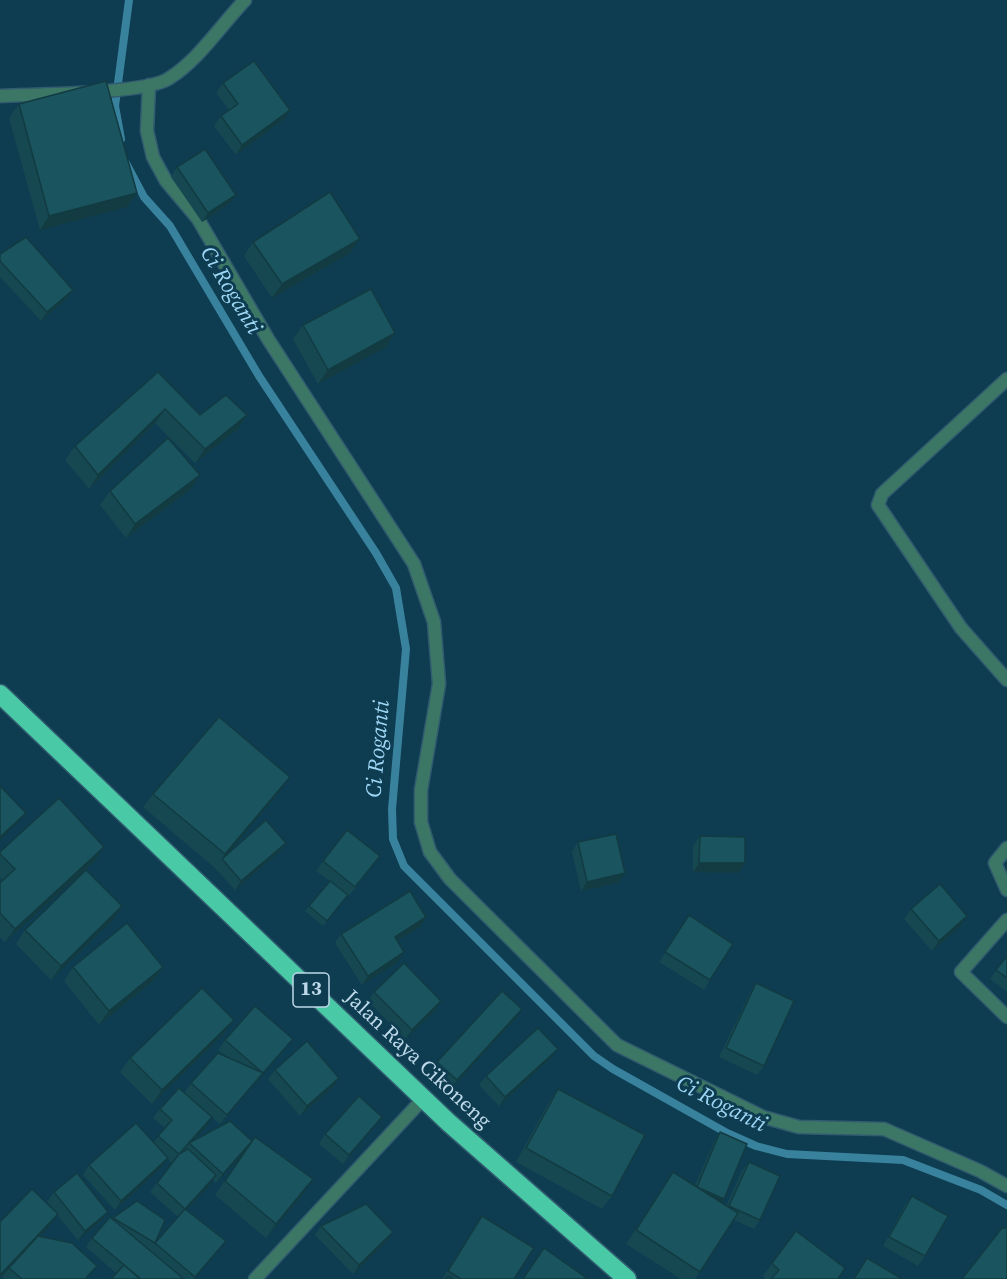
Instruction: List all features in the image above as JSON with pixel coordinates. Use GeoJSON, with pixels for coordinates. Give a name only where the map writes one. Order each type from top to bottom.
{"type":"FeatureCollection","features":[{"type":"Feature","properties":{"kind":"highway","name":"Jalan Raya Cikoneng"},"geometry":{"type":"LineString","coordinates":[[0,694],[424,1098],[627,1279]]}},
{"type":"Feature","properties":{"kind":"street"},"geometry":{"type":"LineString","coordinates":[[0,96],[108,90],[149,85],[167,80],[179,71],[245,0]]}},
{"type":"Feature","properties":{"kind":"street"},"geometry":{"type":"LineString","coordinates":[[149,85],[147,131],[153,157],[166,180],[198,219],[268,339],[414,564],[434,622],[440,684],[421,790],[421,822],[430,852],[450,879],[617,1045],[763,1117],[799,1127],[884,1129],[980,1171],[1007,1186]]}},
{"type":"Feature","properties":{"kind":"street"},"geometry":{"type":"LineString","coordinates":[[1007,379],[882,494],[878,505],[961,628],[1007,680]]}},
{"type":"Feature","properties":{"kind":"street"},"geometry":{"type":"LineString","coordinates":[[1007,848],[994,863],[1007,890]]}},
{"type":"Feature","properties":{"kind":"street"},"geometry":{"type":"LineString","coordinates":[[1007,920],[961,972],[1007,1017]]}},
{"type":"Feature","properties":{"kind":"street"},"geometry":{"type":"LineString","coordinates":[[255,1279],[424,1098]]}},
{"type":"Feature","properties":{"kind":"building"},"geometry":{"type":"Polygon","coordinates":[[[254,61],[290,110],[242,145],[221,116],[238,104],[223,83],[254,61]]]}},
{"type":"Feature","properties":{"kind":"building"},"geometry":{"type":"Polygon","coordinates":[[[106,81],[137,193],[49,216],[19,104],[106,81]]]}},
{"type":"Feature","properties":{"kind":"building"},"geometry":{"type":"Polygon","coordinates":[[[205,149],[236,195],[208,213],[177,167],[205,149]]]}},
{"type":"Feature","properties":{"kind":"building"},"geometry":{"type":"Polygon","coordinates":[[[330,192],[360,239],[282,284],[253,242],[330,192]]]}},
{"type":"Feature","properties":{"kind":"building"},"geometry":{"type":"Polygon","coordinates":[[[26,237],[73,290],[47,312],[0,261],[0,254],[26,237]]]}},
{"type":"Feature","properties":{"kind":"building"},"geometry":{"type":"Polygon","coordinates":[[[371,289],[395,333],[328,370],[303,325],[371,289]]]}},
{"type":"Feature","properties":{"kind":"building"},"geometry":{"type":"Polygon","coordinates":[[[158,372],[200,415],[226,395],[247,415],[205,449],[165,409],[98,475],[75,446],[158,372]]]}},
{"type":"Feature","properties":{"kind":"building"},"geometry":{"type":"Polygon","coordinates":[[[168,438],[200,475],[135,524],[110,491],[168,438]]]}},
{"type":"Feature","properties":{"kind":"building"},"geometry":{"type":"Polygon","coordinates":[[[219,717],[290,777],[225,854],[153,794],[219,717]]]}},
{"type":"Feature","properties":{"kind":"building"},"geometry":{"type":"Polygon","coordinates":[[[0,786],[26,813],[0,837],[0,786]]]}},
{"type":"Feature","properties":{"kind":"building"},"geometry":{"type":"Polygon","coordinates":[[[59,798],[104,847],[15,929],[0,914],[0,883],[15,869],[0,852],[59,798]]]}},
{"type":"Feature","properties":{"kind":"building"},"geometry":{"type":"Polygon","coordinates":[[[266,820],[286,843],[241,881],[222,859],[266,820]]]}},
{"type":"Feature","properties":{"kind":"building"},"geometry":{"type":"Polygon","coordinates":[[[347,830],[380,856],[355,887],[323,861],[347,830]]]}},
{"type":"Feature","properties":{"kind":"building"},"geometry":{"type":"Polygon","coordinates":[[[616,834],[625,873],[587,882],[578,842],[616,834]]]}},
{"type":"Feature","properties":{"kind":"building"},"geometry":{"type":"Polygon","coordinates":[[[700,836],[745,837],[745,863],[699,863],[700,836]]]}},
{"type":"Feature","properties":{"kind":"building"},"geometry":{"type":"Polygon","coordinates":[[[86,870],[122,906],[61,966],[25,930],[86,870]]]}},
{"type":"Feature","properties":{"kind":"building"},"geometry":{"type":"Polygon","coordinates":[[[330,881],[348,895],[327,921],[309,906],[330,881]]]}},
{"type":"Feature","properties":{"kind":"building"},"geometry":{"type":"Polygon","coordinates":[[[940,884],[967,916],[939,941],[911,909],[940,884]]]}},
{"type":"Feature","properties":{"kind":"building"},"geometry":{"type":"Polygon","coordinates":[[[410,891],[426,917],[395,937],[404,952],[368,976],[341,934],[410,891]]]}},
{"type":"Feature","properties":{"kind":"building"},"geometry":{"type":"Polygon","coordinates":[[[689,915],[733,944],[710,980],[665,952],[689,915]]]}},
{"type":"Feature","properties":{"kind":"building"},"geometry":{"type":"Polygon","coordinates":[[[127,923],[163,967],[109,1011],[73,967],[127,923]]]}},
{"type":"Feature","properties":{"kind":"building"},"geometry":{"type":"Polygon","coordinates":[[[1007,956],[1007,978],[996,970],[1007,956]]]}},
{"type":"Feature","properties":{"kind":"building"},"geometry":{"type":"Polygon","coordinates":[[[404,963],[441,1001],[412,1030],[374,992],[404,963]]]}},
{"type":"Feature","properties":{"kind":"building"},"geometry":{"type":"Polygon","coordinates":[[[756,983],[794,1001],[764,1066],[726,1048],[756,983]]]}},
{"type":"Feature","properties":{"kind":"building"},"geometry":{"type":"Polygon","coordinates":[[[202,988],[234,1020],[162,1090],[130,1058],[202,988]]]}},
{"type":"Feature","properties":{"kind":"building"},"geometry":{"type":"Polygon","coordinates":[[[502,991],[522,1009],[457,1080],[437,1062],[502,991]]]}},
{"type":"Feature","properties":{"kind":"building"},"geometry":{"type":"Polygon","coordinates":[[[255,1006],[293,1039],[263,1073],[225,1040],[255,1006]]]}},
{"type":"Feature","properties":{"kind":"building"},"geometry":{"type":"Polygon","coordinates":[[[538,1028],[558,1049],[505,1097],[486,1076],[538,1028]]]}},
{"type":"Feature","properties":{"kind":"building"},"geometry":{"type":"Polygon","coordinates":[[[307,1041],[339,1078],[307,1106],[275,1070],[307,1041]]]}},
{"type":"Feature","properties":{"kind":"building"},"geometry":{"type":"Polygon","coordinates":[[[218,1053],[263,1073],[227,1115],[191,1083],[218,1053]]]}},
{"type":"Feature","properties":{"kind":"building"},"geometry":{"type":"Polygon","coordinates":[[[179,1088],[212,1117],[179,1154],[158,1136],[172,1120],[160,1109],[179,1088]]]}},
{"type":"Feature","properties":{"kind":"building"},"geometry":{"type":"Polygon","coordinates":[[[558,1089],[645,1135],[612,1196],[526,1148],[558,1089]]]}},
{"type":"Feature","properties":{"kind":"building"},"geometry":{"type":"Polygon","coordinates":[[[359,1096],[382,1117],[349,1155],[325,1134],[359,1096]]]}},
{"type":"Feature","properties":{"kind":"building"},"geometry":{"type":"Polygon","coordinates":[[[230,1121],[252,1141],[223,1174],[189,1143],[230,1121]]]}},
{"type":"Feature","properties":{"kind":"building"},"geometry":{"type":"Polygon","coordinates":[[[136,1123],[168,1158],[121,1201],[89,1165],[136,1123]]]}},
{"type":"Feature","properties":{"kind":"building"},"geometry":{"type":"Polygon","coordinates":[[[720,1132],[747,1144],[724,1199],[697,1187],[720,1132]]]}},
{"type":"Feature","properties":{"kind":"building"},"geometry":{"type":"Polygon","coordinates":[[[255,1137],[313,1179],[276,1224],[225,1181],[255,1137]]]}},
{"type":"Feature","properties":{"kind":"building"},"geometry":{"type":"Polygon","coordinates":[[[188,1149],[216,1175],[185,1209],[157,1183],[179,1154],[188,1149]]]}},
{"type":"Feature","properties":{"kind":"building"},"geometry":{"type":"Polygon","coordinates":[[[749,1162],[780,1176],[760,1220],[729,1206],[749,1162]]]}},
{"type":"Feature","properties":{"kind":"building"},"geometry":{"type":"Polygon","coordinates":[[[673,1172],[738,1213],[700,1272],[636,1230],[673,1172]]]}},
{"type":"Feature","properties":{"kind":"building"},"geometry":{"type":"Polygon","coordinates":[[[77,1173],[108,1212],[85,1231],[54,1192],[77,1173]]]}},
{"type":"Feature","properties":{"kind":"building"},"geometry":{"type":"Polygon","coordinates":[[[32,1189],[58,1214],[0,1275],[0,1222],[32,1189]]]}},
{"type":"Feature","properties":{"kind":"building"},"geometry":{"type":"Polygon","coordinates":[[[912,1196],[948,1216],[925,1256],[889,1237],[912,1196]]]}},
{"type":"Feature","properties":{"kind":"building"},"geometry":{"type":"Polygon","coordinates":[[[137,1201],[165,1220],[155,1243],[113,1218],[137,1201]]]}},
{"type":"Feature","properties":{"kind":"building"},"geometry":{"type":"Polygon","coordinates":[[[366,1204],[393,1232],[359,1265],[321,1226],[366,1204]]]}},
{"type":"Feature","properties":{"kind":"building"},"geometry":{"type":"Polygon","coordinates":[[[185,1209],[226,1241],[195,1277],[155,1243],[185,1209]]]}},
{"type":"Feature","properties":{"kind":"building"},"geometry":{"type":"Polygon","coordinates":[[[482,1216],[534,1248],[514,1279],[461,1279],[448,1271],[482,1216]]]}},
{"type":"Feature","properties":{"kind":"building"},"geometry":{"type":"Polygon","coordinates":[[[110,1217],[184,1279],[141,1279],[92,1238],[110,1217]]]}},
{"type":"Feature","properties":{"kind":"building"},"geometry":{"type":"Polygon","coordinates":[[[1002,1228],[1007,1228],[1007,1279],[962,1279],[1002,1228]]]}},
{"type":"Feature","properties":{"kind":"building"},"geometry":{"type":"Polygon","coordinates":[[[796,1231],[845,1268],[838,1279],[771,1279],[779,1270],[772,1263],[796,1231]]]}},
{"type":"Feature","properties":{"kind":"building"},"geometry":{"type":"Polygon","coordinates":[[[38,1236],[72,1243],[97,1266],[85,1279],[22,1279],[9,1268],[38,1236]]]}},
{"type":"Feature","properties":{"kind":"building"},"geometry":{"type":"Polygon","coordinates":[[[544,1248],[588,1279],[523,1279],[544,1248]]]}},
{"type":"Feature","properties":{"kind":"building"},"geometry":{"type":"Polygon","coordinates":[[[867,1258],[902,1279],[854,1279],[867,1258]]]}},
{"type":"Feature","properties":{"kind":"building"},"geometry":{"type":"Polygon","coordinates":[[[124,1265],[140,1279],[111,1279],[124,1265]]]}},
{"type":"Feature","properties":{"kind":"waterway","name":"Ci Roganti"},"geometry":{"type":"LineString","coordinates":[[121,139],[115,106],[129,0]]}},
{"type":"Feature","properties":{"kind":"waterway","name":"Ci Roganti"},"geometry":{"type":"LineString","coordinates":[[126,163],[144,197],[170,226],[259,376],[376,553],[396,588],[406,649],[392,809],[393,839],[404,866],[594,1056],[613,1069],[727,1133],[756,1146],[787,1154],[903,1160],[981,1190],[1007,1205]]}}]}
